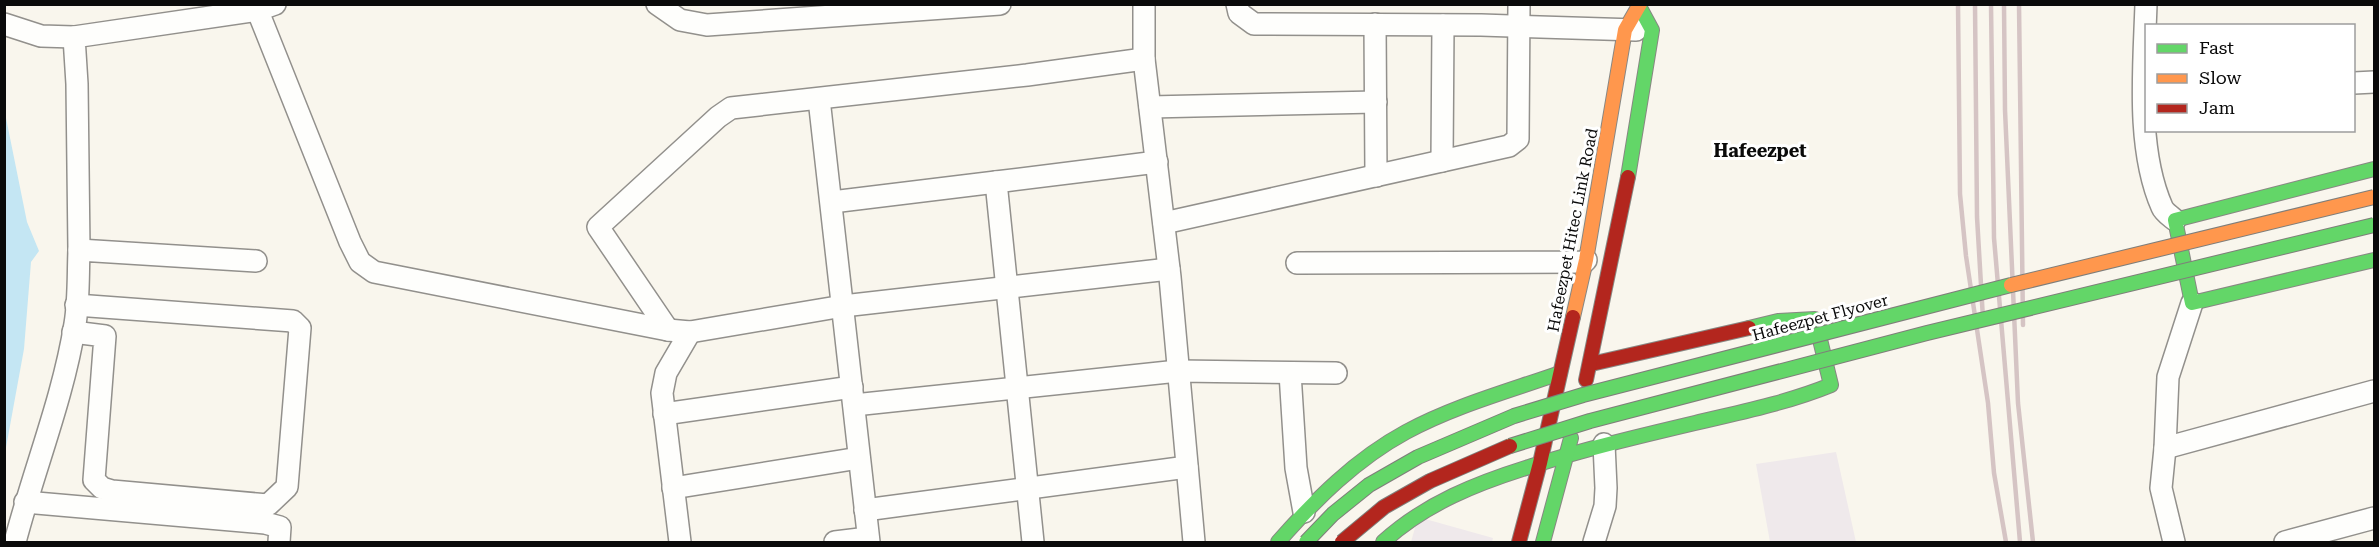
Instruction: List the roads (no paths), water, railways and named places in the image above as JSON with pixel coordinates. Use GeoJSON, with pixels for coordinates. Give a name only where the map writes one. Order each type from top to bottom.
{"type":"FeatureCollection","features":[{"type":"Feature","properties":{"kind":"main road","name":"Hafeezpet Hitec Link Road"},"geometry":{"type":"LineString","coordinates":[[1519,543],[1540,463],[1586,260],[1625,30],[1639,5]]}},
{"type":"Feature","properties":{"kind":"main road"},"geometry":{"type":"LineString","coordinates":[[1543,543],[1590,364],[1634,150],[1652,30],[1639,5]]}},
{"type":"Feature","properties":{"kind":"main road"},"geometry":{"type":"LineString","coordinates":[[2374,169],[2175,220],[2192,303],[2306,266],[2374,260]]}},
{"type":"Feature","properties":{"kind":"main road"},"geometry":{"type":"LineString","coordinates":[[2287,191],[2306,266]]}},
{"type":"Feature","properties":{"kind":"main road","name":"Hafeezpet Flyover"},"geometry":{"type":"LineString","coordinates":[[1306,543],[1333,514],[1369,485],[1418,457],[1514,416],[1583,395],[1921,307],[2374,197]]}},
{"type":"Feature","properties":{"kind":"main road"},"geometry":{"type":"LineString","coordinates":[[1342,543],[1384,507],[1430,481],[1523,441],[1599,418],[1916,336],[2374,225]]}},
{"type":"Feature","properties":{"kind":"main road"},"geometry":{"type":"LineString","coordinates":[[1383,543],[1400,526],[1426,509],[1481,482],[1604,444],[1750,410],[1809,394],[1831,385],[1815,319],[1778,321],[1590,364]]}},
{"type":"Feature","properties":{"kind":"main road"},"geometry":{"type":"LineString","coordinates":[[1278,543],[1304,512],[1363,461],[1426,423],[1560,372]]}},
{"type":"Feature","properties":{"kind":"street"},"geometry":{"type":"LineString","coordinates":[[657,4],[680,20],[707,25],[763,13],[1000,4]]}},
{"type":"Feature","properties":{"kind":"street"},"geometry":{"type":"LineString","coordinates":[[1144,4],[1144,59],[1169,269],[1194,543]]}},
{"type":"Feature","properties":{"kind":"street"},"geometry":{"type":"LineString","coordinates":[[1237,4],[1239,13],[1254,24],[1443,25],[1652,30]]}},
{"type":"Feature","properties":{"kind":"street"},"geometry":{"type":"LineString","coordinates":[[1164,223],[1509,146],[1518,139],[1519,4]]}},
{"type":"Feature","properties":{"kind":"street"},"geometry":{"type":"LineString","coordinates":[[2146,4],[2146,24]]}},
{"type":"Feature","properties":{"kind":"street"},"geometry":{"type":"LineString","coordinates":[[4,24],[41,36],[74,37],[263,6],[360,262],[374,272],[668,330],[690,332],[843,306],[1169,269]]}},
{"type":"Feature","properties":{"kind":"street"},"geometry":{"type":"LineString","coordinates":[[1375,24],[1376,176]]}},
{"type":"Feature","properties":{"kind":"street"},"geometry":{"type":"LineString","coordinates":[[1442,161],[1443,25]]}},
{"type":"Feature","properties":{"kind":"street"},"geometry":{"type":"LineString","coordinates":[[15,543],[25,502],[59,398],[73,332],[79,250],[77,84],[74,37]]}},
{"type":"Feature","properties":{"kind":"street"},"geometry":{"type":"LineString","coordinates":[[668,330],[598,227],[718,117],[731,108],[1027,75],[1144,59]]}},
{"type":"Feature","properties":{"kind":"street"},"geometry":{"type":"LineString","coordinates":[[2355,83],[2374,82]]}},
{"type":"Feature","properties":{"kind":"street"},"geometry":{"type":"LineString","coordinates":[[819,99],[868,540],[835,543]]}},
{"type":"Feature","properties":{"kind":"street"},"geometry":{"type":"LineString","coordinates":[[1150,107],[1376,102]]}},
{"type":"Feature","properties":{"kind":"street"},"geometry":{"type":"LineString","coordinates":[[2147,132],[2148,157],[2163,209],[2175,220]]}},
{"type":"Feature","properties":{"kind":"street"},"geometry":{"type":"LineString","coordinates":[[832,202],[1157,162]]}},
{"type":"Feature","properties":{"kind":"street"},"geometry":{"type":"LineString","coordinates":[[996,182],[1033,543]]}},
{"type":"Feature","properties":{"kind":"street"},"geometry":{"type":"LineString","coordinates":[[79,250],[256,261]]}},
{"type":"Feature","properties":{"kind":"street"},"geometry":{"type":"LineString","coordinates":[[1297,263],[1584,262],[1586,260]]}},
{"type":"Feature","properties":{"kind":"street"},"geometry":{"type":"LineString","coordinates":[[2174,543],[2161,488],[2168,377],[2192,303]]}},
{"type":"Feature","properties":{"kind":"street"},"geometry":{"type":"LineString","coordinates":[[73,332],[105,336],[94,480],[102,488],[112,491],[268,506],[287,487],[300,328],[293,321],[76,304]]}},
{"type":"Feature","properties":{"kind":"street"},"geometry":{"type":"LineString","coordinates":[[680,543],[662,393],[666,373],[690,332]]}},
{"type":"Feature","properties":{"kind":"street"},"geometry":{"type":"LineString","coordinates":[[664,414],[853,396],[1017,388],[1178,371],[1336,373]]}},
{"type":"Feature","properties":{"kind":"street"},"geometry":{"type":"LineString","coordinates":[[1290,374],[1296,468],[1304,512]]}},
{"type":"Feature","properties":{"kind":"street"},"geometry":{"type":"LineString","coordinates":[[2165,448],[2374,391]]}},
{"type":"Feature","properties":{"kind":"street"},"geometry":{"type":"LineString","coordinates":[[1594,543],[1605,506],[1604,444]]}},
{"type":"Feature","properties":{"kind":"street"},"geometry":{"type":"LineString","coordinates":[[673,488],[859,458]]}},
{"type":"Feature","properties":{"kind":"street"},"geometry":{"type":"LineString","coordinates":[[865,510],[1187,467]]}},
{"type":"Feature","properties":{"kind":"street"},"geometry":{"type":"LineString","coordinates":[[25,502],[265,523],[280,527],[279,543]]}},
{"type":"Feature","properties":{"kind":"street"},"geometry":{"type":"LineString","coordinates":[[2285,543],[2374,518]]}},
{"type":"Feature","properties":{"kind":"water"},"geometry":{"type":"Polygon","coordinates":[[[5,113],[27,222],[39,251],[31,262],[24,349],[5,453],[5,113]]]}},
{"type":"Feature","properties":{"kind":"railway"},"geometry":{"type":"LineString","coordinates":[[1958,4],[1960,194],[1966,256],[1988,403],[1994,473],[2006,542]]}},
{"type":"Feature","properties":{"kind":"railway"},"geometry":{"type":"LineString","coordinates":[[1975,4],[1977,217],[1983,319]]}},
{"type":"Feature","properties":{"kind":"railway"},"geometry":{"type":"LineString","coordinates":[[1991,4],[1994,238],[2020,542]]}},
{"type":"Feature","properties":{"kind":"railway"},"geometry":{"type":"LineString","coordinates":[[2004,4],[2005,110],[2018,403],[2033,542]]}},
{"type":"Feature","properties":{"kind":"railway"},"geometry":{"type":"LineString","coordinates":[[2019,4],[2023,325]]}},
{"type":"Feature","properties":{"kind":"district","name":"Hafeezpet"},"geometry":{"type":"Point","coordinates":[1760,151]}}]}
